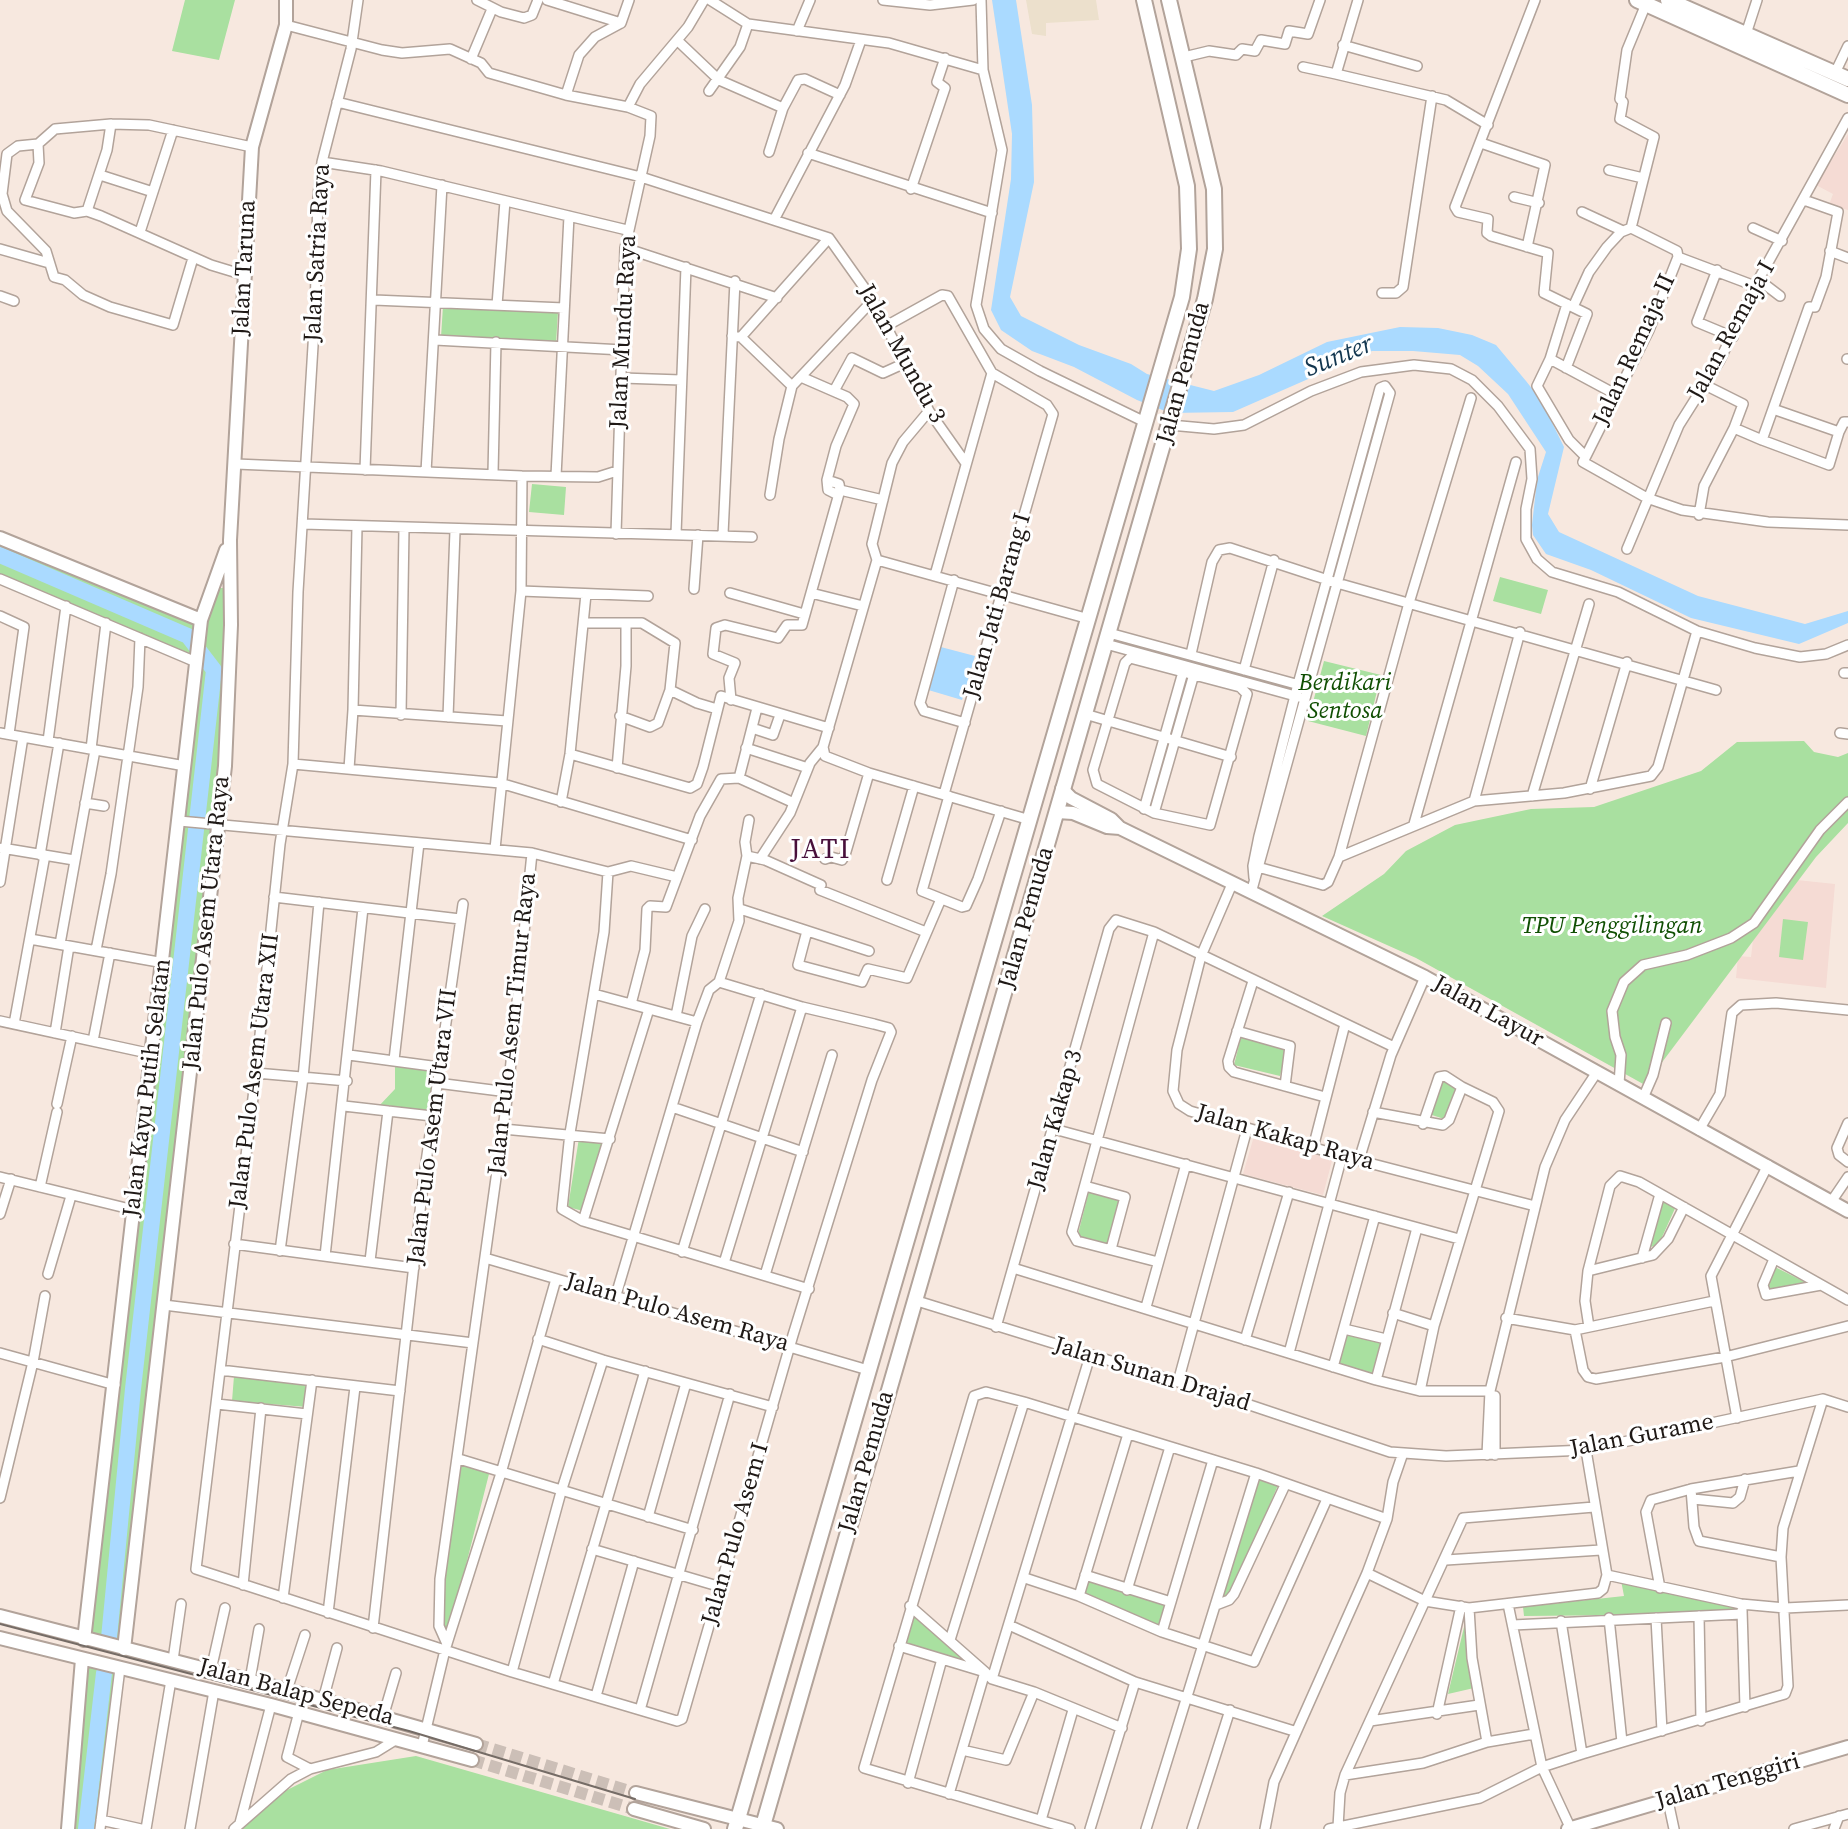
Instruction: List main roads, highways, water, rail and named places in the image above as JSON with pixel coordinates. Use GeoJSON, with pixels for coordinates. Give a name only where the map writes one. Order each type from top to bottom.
{"type":"FeatureCollection","features":[{"type":"Feature","properties":{"kind":"main road","name":"Jalan Pemuda"},"geometry":{"type":"LineString","coordinates":[[736,1825],[1182,298],[1189,249],[1189,216],[1184,171],[1144,0]]}},
{"type":"Feature","properties":{"kind":"main road","name":"Jalan Pemuda"},"geometry":{"type":"LineString","coordinates":[[767,1828],[914,1300],[1138,537],[1205,299],[1216,227],[1214,189],[1169,0]]}},
{"type":"Feature","properties":{"kind":"main road"},"geometry":{"type":"LineString","coordinates":[[1668,0],[1842,76]]}},
{"type":"Feature","properties":{"kind":"main road"},"geometry":{"type":"LineString","coordinates":[[1642,2],[1848,95]]}},
{"type":"Feature","properties":{"kind":"main road"},"geometry":{"type":"LineString","coordinates":[[1115,531],[1138,537]]}},
{"type":"Feature","properties":{"kind":"main road"},"geometry":{"type":"LineString","coordinates":[[813,1566],[836,1573]]}},
{"type":"Feature","properties":{"kind":"water","name":"Sunter"},"geometry":{"type":"Polygon","coordinates":[[[992,0],[1016,0],[1032,105],[1034,182],[1010,297],[1021,316],[1079,345],[1131,364],[1147,374],[1214,391],[1259,375],[1327,342],[1400,327],[1438,328],[1472,335],[1496,345],[1526,381],[1541,400],[1564,447],[1548,514],[1559,532],[1698,596],[1805,624],[1848,611],[1848,623],[1799,644],[1691,618],[1591,570],[1546,554],[1533,535],[1532,525],[1537,480],[1546,452],[1508,394],[1478,366],[1460,355],[1372,351],[1233,412],[1170,413],[1137,400],[1074,367],[1032,351],[1001,330],[991,310],[1011,179],[1012,134],[992,0]]]}},
{"type":"Feature","properties":{"kind":"water"},"geometry":{"type":"Polygon","coordinates":[[[937,646],[975,656],[962,700],[925,689],[937,646]]]}},
{"type":"Feature","properties":{"kind":"waterway"},"geometry":{"type":"LineString","coordinates":[[0,555],[188,636],[214,670],[133,1389],[109,1638]]}},
{"type":"Feature","properties":{"kind":"waterway"},"geometry":{"type":"LineString","coordinates":[[86,1829],[104,1673]]}},
{"type":"Feature","properties":{"kind":"tunnel"},"geometry":{"type":"LineString","coordinates":[[476,1744],[636,1793]]}},
{"type":"Feature","properties":{"kind":"tunnel"},"geometry":{"type":"LineString","coordinates":[[472,1760],[634,1809]]}},
{"type":"Feature","properties":{"kind":"tram line"},"geometry":{"type":"LineString","coordinates":[[0,1624],[409,1731],[635,1799]]}},
{"type":"Feature","properties":{"kind":"district","name":"JATI"},"geometry":{"type":"Point","coordinates":[821,851]}},
{"type":"Feature","properties":{"kind":"park label","name":"Berdikari Sentosa"},"geometry":{"type":"Point","coordinates":[1345,698]}},
{"type":"Feature","properties":{"kind":"park label","name":"TPU Penggilingan"},"geometry":{"type":"Point","coordinates":[1612,927]}}]}
